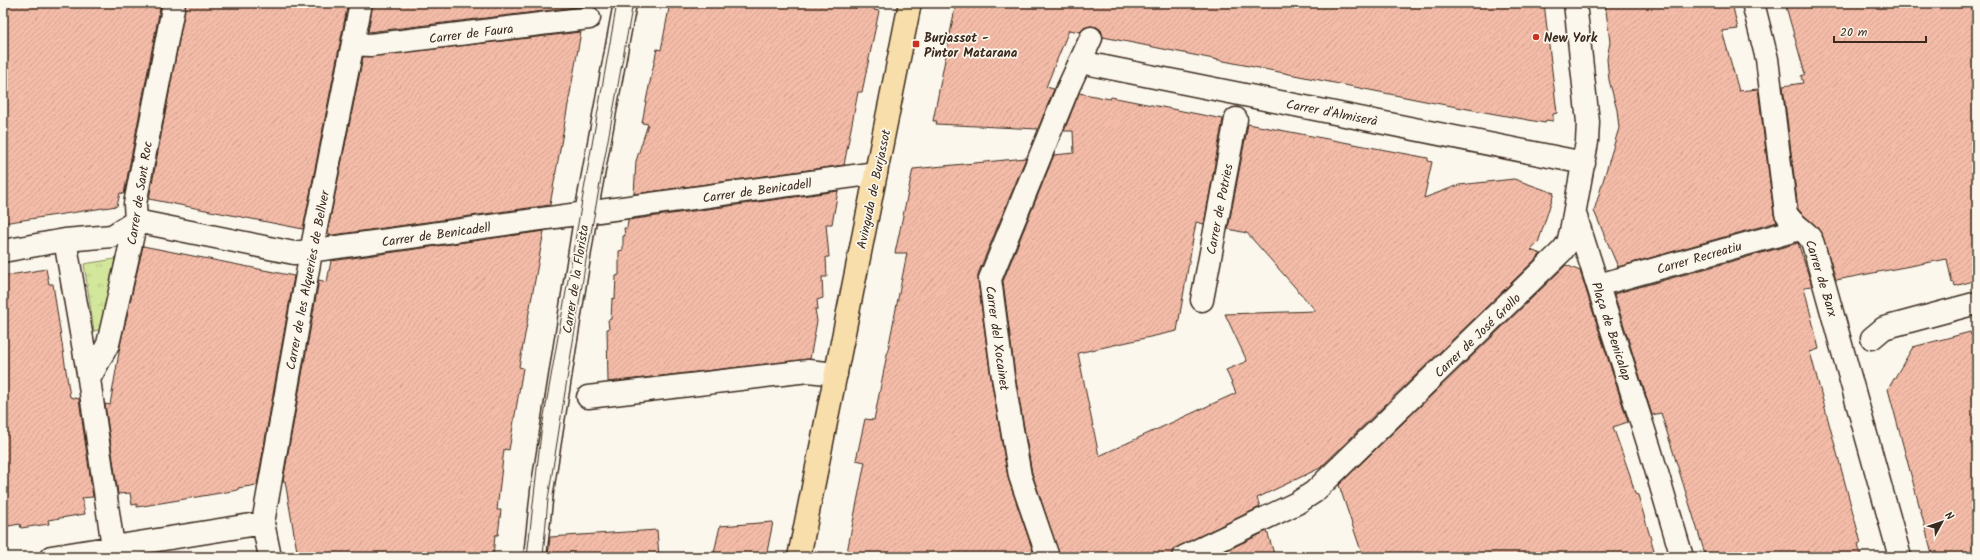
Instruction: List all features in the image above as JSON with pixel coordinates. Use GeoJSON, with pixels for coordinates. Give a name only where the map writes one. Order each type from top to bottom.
{"type":"FeatureCollection","features":[{"type":"Feature","properties":{"kind":"main road","name":"Avinguda de Burjassot"},"geometry":{"type":"LineString","coordinates":[[799,557],[910,3]]}},
{"type":"Feature","properties":{"kind":"street","name":"Carrer de Sant Roc"},"geometry":{"type":"LineString","coordinates":[[89,379],[108,344],[136,221],[135,204],[174,3]]}},
{"type":"Feature","properties":{"kind":"street","name":"Carrer de les Alqueries de Bellver"},"geometry":{"type":"LineString","coordinates":[[270,557],[263,523],[311,252],[361,3]]}},
{"type":"Feature","properties":{"kind":"street","name":"Carrer de la Florista"},"geometry":{"type":"LineString","coordinates":[[535,557],[542,491],[586,213],[625,3]]}},
{"type":"Feature","properties":{"kind":"street","name":"Carrer de José Grollo"},"geometry":{"type":"LineString","coordinates":[[1184,557],[1297,503],[1320,487],[1562,251],[1568,243],[1584,162],[1588,122],[1575,3]]}},
{"type":"Feature","properties":{"kind":"street","name":"Carrer de Barx"},"geometry":{"type":"LineString","coordinates":[[1753,3],[1766,59],[1786,213],[1794,225],[1810,236],[1813,244],[1900,557]]}},
{"type":"Feature","properties":{"kind":"street","name":"Carrer de Faura"},"geometry":{"type":"LineString","coordinates":[[353,44],[370,45],[589,18]]}},
{"type":"Feature","properties":{"kind":"street","name":"Carrer del Xocainet"},"geometry":{"type":"LineString","coordinates":[[1048,557],[1020,476],[1003,377],[990,279],[1091,38]]}},
{"type":"Feature","properties":{"kind":"street","name":"Carrer d'Almiserà"},"geometry":{"type":"LineString","coordinates":[[1080,62],[1584,162]]}},
{"type":"Feature","properties":{"kind":"street","name":"Carrer de Potries"},"geometry":{"type":"LineString","coordinates":[[1202,300],[1236,119]]}},
{"type":"Feature","properties":{"kind":"street","name":"Carrer de Benicadell"},"geometry":{"type":"LineString","coordinates":[[136,221],[294,253],[311,252],[876,173]]}},
{"type":"Feature","properties":{"kind":"street","name":"Plaça de Benicalap"},"geometry":{"type":"LineString","coordinates":[[1575,212],[1650,449],[1682,557]]}},
{"type":"Feature","properties":{"kind":"street"},"geometry":{"type":"LineString","coordinates":[[3,251],[65,240],[112,236],[136,221]]}},
{"type":"Feature","properties":{"kind":"street","name":"Carrer Recreatiu"},"geometry":{"type":"LineString","coordinates":[[1598,285],[1800,229]]}},
{"type":"Feature","properties":{"kind":"street"},"geometry":{"type":"LineString","coordinates":[[65,240],[89,379],[113,547]]}},
{"type":"Feature","properties":{"kind":"street"},"geometry":{"type":"LineString","coordinates":[[1872,338],[1884,328],[1977,303]]}},
{"type":"Feature","properties":{"kind":"street"},"geometry":{"type":"LineString","coordinates":[[588,397],[808,371],[836,374]]}},
{"type":"Feature","properties":{"kind":"street"},"geometry":{"type":"LineString","coordinates":[[52,557],[263,523]]}},
{"type":"Feature","properties":{"kind":"green space"},"geometry":{"type":"Polygon","coordinates":[[[115,259],[102,329],[94,331],[84,264],[115,259]]]}},
{"type":"Feature","properties":{"kind":"building"},"geometry":{"type":"Polygon","coordinates":[[[3,3],[161,3],[124,194],[120,193],[117,206],[3,223],[3,3]]]}},
{"type":"Feature","properties":{"kind":"building"},"geometry":{"type":"Polygon","coordinates":[[[186,3],[348,3],[303,229],[149,199],[186,3]]]}},
{"type":"Feature","properties":{"kind":"building"},"geometry":{"type":"Polygon","coordinates":[[[373,3],[587,3],[586,6],[368,32],[373,3]]]}},
{"type":"Feature","properties":{"kind":"building"},"geometry":{"type":"Polygon","coordinates":[[[670,3],[876,3],[874,10],[879,11],[862,92],[858,92],[844,165],[634,194],[636,161],[648,124],[642,123],[647,96],[657,49],[661,50],[670,3]]]}},
{"type":"Feature","properties":{"kind":"building"},"geometry":{"type":"Polygon","coordinates":[[[956,3],[1544,3],[1557,113],[1553,114],[1553,121],[1546,120],[1545,123],[1435,103],[1103,37],[1101,30],[1097,27],[1090,26],[1084,28],[1080,32],[1069,30],[1046,87],[1054,89],[1038,129],[936,124],[937,121],[933,121],[956,3]]]}},
{"type":"Feature","properties":{"kind":"building"},"geometry":{"type":"Polygon","coordinates":[[[1605,3],[1732,3],[1738,29],[1722,31],[1739,91],[1758,89],[1774,215],[1777,222],[1618,267],[1594,211],[1619,128],[1617,110],[1609,80],[1607,59],[1610,42],[1605,3]]]}},
{"type":"Feature","properties":{"kind":"building"},"geometry":{"type":"Polygon","coordinates":[[[1785,3],[1977,3],[1977,280],[1955,286],[1954,282],[1952,283],[1947,259],[1836,280],[1822,234],[1798,209],[1783,86],[1803,83],[1801,76],[1805,74],[1785,3]]]}},
{"type":"Feature","properties":{"kind":"building"},"geometry":{"type":"Polygon","coordinates":[[[581,32],[550,205],[333,235],[327,234],[363,57],[581,32]]]}},
{"type":"Feature","properties":{"kind":"building"},"geometry":{"type":"Polygon","coordinates":[[[1079,93],[1110,99],[1111,97],[1223,119],[1204,224],[1196,222],[1177,331],[1078,353],[1099,456],[1236,393],[1226,370],[1247,361],[1225,314],[1316,311],[1247,233],[1228,229],[1248,124],[1428,158],[1428,161],[1432,162],[1424,198],[1459,185],[1514,179],[1554,193],[1538,243],[1531,250],[1541,254],[1320,468],[1257,498],[1260,507],[1179,546],[1174,550],[1172,557],[1060,557],[1032,473],[1015,375],[1003,281],[1054,155],[1074,153],[1073,131],[1064,131],[1079,93]]]}},
{"type":"Feature","properties":{"kind":"building"},"geometry":{"type":"Polygon","coordinates":[[[1026,158],[978,274],[978,281],[991,379],[1008,478],[1035,557],[846,557],[865,462],[856,460],[865,419],[874,420],[907,253],[895,253],[913,169],[1026,158]]]}},
{"type":"Feature","properties":{"kind":"building"},"geometry":{"type":"Polygon","coordinates":[[[838,191],[832,224],[826,224],[829,257],[826,257],[827,277],[822,277],[823,298],[817,300],[818,309],[815,309],[817,321],[810,359],[608,382],[608,320],[611,319],[612,299],[615,298],[616,276],[619,275],[619,251],[623,250],[623,236],[625,236],[624,228],[627,228],[628,220],[838,191]]]}},
{"type":"Feature","properties":{"kind":"building"},"geometry":{"type":"Polygon","coordinates":[[[544,231],[519,367],[523,368],[509,450],[504,449],[497,510],[501,510],[498,535],[495,535],[493,557],[298,557],[285,481],[283,481],[319,280],[327,282],[331,261],[544,231]]]}},
{"type":"Feature","properties":{"kind":"building"},"geometry":{"type":"Polygon","coordinates":[[[1798,243],[1812,286],[1804,287],[1819,349],[1810,352],[1861,543],[1858,544],[1861,557],[1706,557],[1661,413],[1652,415],[1614,294],[1798,243]]]}},
{"type":"Feature","properties":{"kind":"building"},"geometry":{"type":"Polygon","coordinates":[[[143,246],[294,276],[257,485],[238,488],[238,490],[137,507],[137,504],[132,505],[130,493],[118,494],[105,404],[110,405],[121,341],[143,246]]]}},
{"type":"Feature","properties":{"kind":"building"},"geometry":{"type":"Polygon","coordinates":[[[1566,265],[1580,271],[1628,422],[1613,427],[1635,494],[1638,495],[1656,557],[1363,557],[1339,485],[1566,265]]]}},
{"type":"Feature","properties":{"kind":"building"},"geometry":{"type":"Polygon","coordinates":[[[46,269],[49,284],[53,284],[70,397],[79,399],[93,497],[82,498],[85,514],[48,520],[49,524],[21,528],[20,524],[3,527],[3,276],[46,269]]]}},
{"type":"Feature","properties":{"kind":"building"},"geometry":{"type":"Polygon","coordinates":[[[1970,332],[1971,335],[1977,333],[1977,557],[1933,557],[1888,389],[1913,347],[1970,332]]]}},
{"type":"Feature","properties":{"kind":"building"},"geometry":{"type":"Polygon","coordinates":[[[773,522],[766,557],[713,557],[720,526],[773,522]]]}},
{"type":"Feature","properties":{"kind":"building"},"geometry":{"type":"Polygon","coordinates":[[[657,530],[659,557],[548,557],[550,537],[657,530]]]}},
{"type":"Feature","properties":{"kind":"building"},"geometry":{"type":"Polygon","coordinates":[[[1267,531],[1275,557],[1213,557],[1267,531]]]}},
{"type":"Feature","properties":{"kind":"tram line"},"geometry":{"type":"LineString","coordinates":[[527,557],[541,433],[617,3]]}},
{"type":"Feature","properties":{"kind":"tram line"},"geometry":{"type":"LineString","coordinates":[[543,557],[548,499],[586,260],[633,3]]}},
{"type":"Feature","properties":{"kind":"place","name":"New York"},"geometry":{"type":"Point","coordinates":[1536,37]}},
{"type":"Feature","properties":{"kind":"place","name":"Burjassot - Pintor Matarana"},"geometry":{"type":"Point","coordinates":[916,44]}}]}
